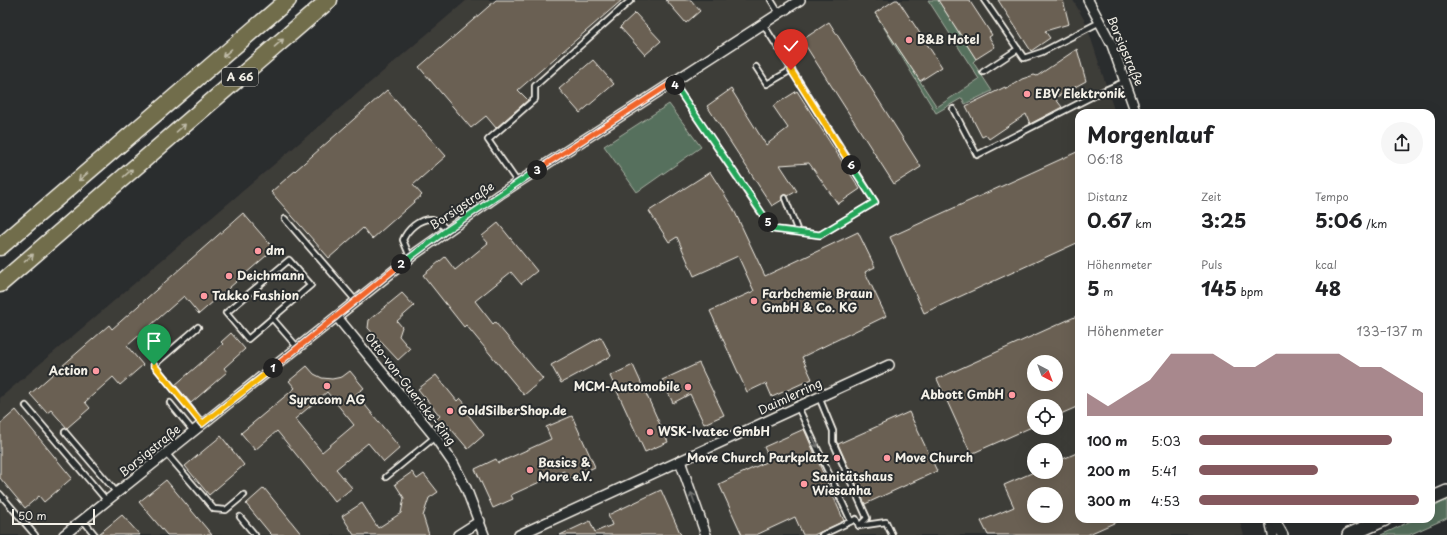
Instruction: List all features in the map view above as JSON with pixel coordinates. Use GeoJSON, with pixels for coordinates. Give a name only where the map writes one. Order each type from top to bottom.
{"type":"FeatureCollection","features":[{"type":"Feature","properties":{"kind":"highway","name":"A 66"},"geometry":{"type":"LineString","coordinates":[[0,248],[288,0]]}},
{"type":"Feature","properties":{"kind":"highway","name":"A 66"},"geometry":{"type":"LineString","coordinates":[[0,284],[329,0]]}},
{"type":"Feature","properties":{"kind":"street","name":"Borsigstraße"},"geometry":{"type":"LineString","coordinates":[[64,535],[410,257],[447,230],[800,0]]}},
{"type":"Feature","properties":{"kind":"street","name":"Borsigstraße"},"geometry":{"type":"LineString","coordinates":[[1088,0],[1112,45],[1135,109]]}},
{"type":"Feature","properties":{"kind":"street","name":"Otto-von-Guericke-Ring"},"geometry":{"type":"LineString","coordinates":[[337,316],[435,437],[463,482],[480,522]]}},
{"type":"Feature","properties":{"kind":"street","name":"Daimlerring"},"geometry":{"type":"LineString","coordinates":[[519,535],[889,365]]}},
{"type":"Feature","properties":{"kind":"street"},"geometry":{"type":"LineString","coordinates":[[680,461],[706,535]]}},
{"type":"Feature","properties":{"kind":"street"},"geometry":{"type":"LineString","coordinates":[[1435,497],[1447,492]]}},
{"type":"Feature","properties":{"kind":"street"},"geometry":{"type":"LineString","coordinates":[[458,535],[480,522],[484,535]]}},
{"type":"Feature","properties":{"kind":"street"},"geometry":{"type":"LineString","coordinates":[[1271,523],[1273,535]]}},
{"type":"Feature","properties":{"kind":"street"},"geometry":{"type":"LineString","coordinates":[[1276,523],[1283,535]]}},
{"type":"Feature","properties":{"kind":"street"},"geometry":{"type":"LineString","coordinates":[[1350,535],[1376,523]]}},
{"type":"Feature","properties":{"kind":"lane"},"geometry":{"type":"LineString","coordinates":[[518,183],[488,140],[535,99],[535,86],[632,0]]}},
{"type":"Feature","properties":{"kind":"lane"},"geometry":{"type":"LineString","coordinates":[[771,0],[779,13]]}},
{"type":"Feature","properties":{"kind":"lane"},"geometry":{"type":"LineString","coordinates":[[984,0],[1024,58],[1042,52],[1101,22]]}},
{"type":"Feature","properties":{"kind":"lane"},"geometry":{"type":"LineString","coordinates":[[673,82],[772,229],[820,235],[875,202],[763,24]]}},
{"type":"Feature","properties":{"kind":"lane"},"geometry":{"type":"LineString","coordinates":[[983,72],[1018,49]]}},
{"type":"Feature","properties":{"kind":"lane"},"geometry":{"type":"LineString","coordinates":[[756,67],[768,84],[791,70]]}},
{"type":"Feature","properties":{"kind":"lane"},"geometry":{"type":"LineString","coordinates":[[953,109],[977,155],[1103,91],[1126,81]]}},
{"type":"Feature","properties":{"kind":"lane"},"geometry":{"type":"LineString","coordinates":[[785,198],[798,232]]}},
{"type":"Feature","properties":{"kind":"lane"},"geometry":{"type":"LineString","coordinates":[[285,219],[356,301]]}},
{"type":"Feature","properties":{"kind":"lane"},"geometry":{"type":"LineString","coordinates":[[410,257],[403,240],[406,232],[416,224],[432,219],[447,230]]}},
{"type":"Feature","properties":{"kind":"lane"},"geometry":{"type":"LineString","coordinates":[[289,260],[310,285],[272,318],[248,339],[226,313],[289,260]]}},
{"type":"Feature","properties":{"kind":"lane"},"geometry":{"type":"LineString","coordinates":[[272,318],[298,348]]}},
{"type":"Feature","properties":{"kind":"lane"},"geometry":{"type":"LineString","coordinates":[[198,328],[154,365],[202,424]]}},
{"type":"Feature","properties":{"kind":"lane"},"geometry":{"type":"LineString","coordinates":[[819,397],[833,431],[833,442],[867,518],[859,526]]}},
{"type":"Feature","properties":{"kind":"lane"},"geometry":{"type":"LineString","coordinates":[[170,403],[193,431]]}},
{"type":"Feature","properties":{"kind":"lane"},"geometry":{"type":"LineString","coordinates":[[26,406],[107,501]]}},
{"type":"Feature","properties":{"kind":"lane"},"geometry":{"type":"LineString","coordinates":[[798,407],[851,521]]}},
{"type":"Feature","properties":{"kind":"lane"},"geometry":{"type":"LineString","coordinates":[[65,432],[117,493]]}},
{"type":"Feature","properties":{"kind":"lane"},"geometry":{"type":"LineString","coordinates":[[386,478],[435,437]]}},
{"type":"Feature","properties":{"kind":"lane"},"geometry":{"type":"LineString","coordinates":[[166,453],[214,509],[226,510],[244,495]]}},
{"type":"Feature","properties":{"kind":"lane"},"geometry":{"type":"LineString","coordinates":[[0,494],[35,535]]}},
{"type":"Feature","properties":{"kind":"lane"},"geometry":{"type":"LineString","coordinates":[[240,517],[255,535]]}},
{"type":"Feature","properties":{"kind":"lane"},"geometry":{"type":"LineString","coordinates":[[822,535],[856,519],[859,526]]}},
{"type":"Feature","properties":{"kind":"lane"},"geometry":{"type":"LineString","coordinates":[[83,520],[95,535]]}},
{"type":"Feature","properties":{"kind":"lane"},"geometry":{"type":"LineString","coordinates":[[859,526],[886,522],[892,535]]}},
{"type":"Feature","properties":{"kind":"shaded area"},"geometry":{"type":"Polygon","coordinates":[[[467,0],[1073,0],[1086,23],[1114,109],[1075,109],[1075,523],[1240,523],[1244,535],[0,535],[0,398],[467,0]]]}},
{"type":"Feature","properties":{"kind":"green space"},"geometry":{"type":"Polygon","coordinates":[[[928,0],[938,0],[976,59],[973,62],[992,91],[965,104],[962,98],[936,113],[875,13],[937,107],[979,79],[928,0]]]}},
{"type":"Feature","properties":{"kind":"green space"},"geometry":{"type":"Polygon","coordinates":[[[669,104],[701,147],[637,192],[604,146],[669,104]]]}},
{"type":"Feature","properties":{"kind":"green space"},"geometry":{"type":"Polygon","coordinates":[[[1447,499],[1447,518],[1409,535],[1381,535],[1406,523],[1435,523],[1435,506],[1447,499]]]}},
{"type":"Feature","properties":{"kind":"building"},"geometry":{"type":"Polygon","coordinates":[[[496,0],[622,0],[518,90],[528,100],[496,128],[486,116],[471,128],[419,67],[496,0]]]}},
{"type":"Feature","properties":{"kind":"building"},"geometry":{"type":"Polygon","coordinates":[[[666,0],[691,0],[700,11],[686,23],[666,0]]]}},
{"type":"Feature","properties":{"kind":"building","name":"B&B Hotel"},"geometry":{"type":"Polygon","coordinates":[[[895,0],[898,0],[942,67],[920,81],[875,13],[895,0]]]}},
{"type":"Feature","properties":{"kind":"building"},"geometry":{"type":"Polygon","coordinates":[[[938,0],[969,0],[992,35],[989,37],[995,47],[976,59],[938,0]]]}},
{"type":"Feature","properties":{"kind":"building"},"geometry":{"type":"Polygon","coordinates":[[[998,0],[1063,0],[1069,24],[1045,31],[1050,38],[1031,51],[998,0]]]}},
{"type":"Feature","properties":{"kind":"building"},"geometry":{"type":"Polygon","coordinates":[[[635,13],[661,41],[645,55],[620,27],[635,13]]]}},
{"type":"Feature","properties":{"kind":"building"},"geometry":{"type":"Polygon","coordinates":[[[829,22],[921,167],[894,184],[802,40],[829,22]]]}},
{"type":"Feature","properties":{"kind":"building","name":"EBV Elektronik"},"geometry":{"type":"Polygon","coordinates":[[[1077,49],[1086,81],[1055,98],[1062,107],[1030,124],[1026,114],[989,139],[986,135],[982,137],[966,106],[1005,87],[1006,89],[1022,79],[1034,75],[1037,76],[1077,49]]]}},
{"type":"Feature","properties":{"kind":"building"},"geometry":{"type":"Polygon","coordinates":[[[593,60],[614,84],[580,113],[559,89],[593,60]]]}},
{"type":"Feature","properties":{"kind":"building"},"geometry":{"type":"Polygon","coordinates":[[[731,89],[766,145],[788,128],[773,106],[797,91],[860,189],[838,204],[809,163],[780,165],[797,191],[788,196],[783,195],[782,200],[772,206],[707,106],[731,89]]]}},
{"type":"Feature","properties":{"kind":"building"},"geometry":{"type":"Polygon","coordinates":[[[387,90],[446,156],[413,185],[422,195],[372,239],[363,228],[329,258],[271,192],[387,90]]]}},
{"type":"Feature","properties":{"kind":"building"},"geometry":{"type":"Polygon","coordinates":[[[1075,153],[1075,244],[924,313],[890,237],[1075,153]]]}},
{"type":"Feature","properties":{"kind":"building"},"geometry":{"type":"Polygon","coordinates":[[[710,172],[733,208],[765,276],[858,232],[875,267],[865,272],[886,316],[802,357],[812,379],[772,397],[766,383],[747,392],[710,311],[754,291],[738,256],[694,276],[677,237],[669,242],[649,211],[710,172]]]}},
{"type":"Feature","properties":{"kind":"building"},"geometry":{"type":"Polygon","coordinates":[[[243,213],[274,249],[199,314],[184,296],[127,346],[143,365],[120,385],[113,377],[85,402],[90,408],[67,428],[51,410],[47,413],[30,394],[109,325],[112,329],[243,213]]]}},
{"type":"Feature","properties":{"kind":"building"},"geometry":{"type":"Polygon","coordinates":[[[498,223],[537,271],[521,284],[511,272],[475,301],[493,324],[495,322],[543,379],[524,395],[466,325],[464,327],[423,275],[445,257],[455,270],[488,243],[482,236],[498,223]]]}},
{"type":"Feature","properties":{"kind":"building"},"geometry":{"type":"Polygon","coordinates":[[[402,293],[414,306],[397,321],[402,327],[399,336],[410,349],[398,360],[368,328],[369,320],[402,293]]]}},
{"type":"Feature","properties":{"kind":"building","name":"Abbott GmbH"},"geometry":{"type":"Polygon","coordinates":[[[1075,317],[1075,408],[1063,413],[1063,399],[1027,399],[1027,429],[971,454],[937,379],[1075,317]]]}},
{"type":"Feature","properties":{"kind":"building"},"geometry":{"type":"Polygon","coordinates":[[[231,333],[245,349],[224,368],[227,372],[191,403],[175,385],[223,344],[221,342],[231,333]]]}},
{"type":"Feature","properties":{"kind":"building"},"geometry":{"type":"Polygon","coordinates":[[[601,337],[611,356],[561,383],[551,365],[601,337]]]}},
{"type":"Feature","properties":{"kind":"building","name":"MCM-Automobile"},"geometry":{"type":"Polygon","coordinates":[[[699,363],[724,415],[704,424],[690,394],[673,403],[662,380],[699,363]]]}},
{"type":"Feature","properties":{"kind":"building"},"geometry":{"type":"Polygon","coordinates":[[[633,365],[668,442],[645,452],[610,376],[633,365]]]}},
{"type":"Feature","properties":{"kind":"building"},"geometry":{"type":"Polygon","coordinates":[[[307,366],[314,374],[322,378],[332,379],[342,377],[350,371],[364,388],[356,394],[400,448],[384,462],[368,443],[336,469],[352,488],[335,502],[277,431],[255,450],[241,433],[295,388],[289,381],[307,366]],[[327,392],[295,419],[322,452],[354,425],[327,392]]]}},
{"type":"Feature","properties":{"kind":"building"},"geometry":{"type":"Polygon","coordinates":[[[436,375],[457,401],[460,398],[471,410],[467,413],[484,435],[468,449],[446,423],[440,428],[435,421],[440,416],[418,389],[436,375]]]}},
{"type":"Feature","properties":{"kind":"building"},"geometry":{"type":"Polygon","coordinates":[[[16,410],[72,478],[44,502],[39,496],[25,508],[0,478],[0,424],[16,410]]]}},
{"type":"Feature","properties":{"kind":"building","name":"Move Church"},"geometry":{"type":"Polygon","coordinates":[[[909,412],[937,471],[865,504],[838,444],[909,412]]]}},
{"type":"Feature","properties":{"kind":"building"},"geometry":{"type":"Polygon","coordinates":[[[572,416],[595,467],[567,480],[564,471],[511,495],[513,499],[493,508],[475,469],[496,459],[498,463],[551,439],[546,427],[572,416]]]}},
{"type":"Feature","properties":{"kind":"building"},"geometry":{"type":"Polygon","coordinates":[[[804,429],[844,521],[814,535],[803,535],[795,517],[756,535],[742,535],[719,484],[770,460],[764,447],[804,429]]]}},
{"type":"Feature","properties":{"kind":"building"},"geometry":{"type":"Polygon","coordinates":[[[221,436],[244,465],[209,495],[185,466],[221,436]]]}},
{"type":"Feature","properties":{"kind":"building"},"geometry":{"type":"Polygon","coordinates":[[[1075,454],[1075,523],[1114,523],[1087,535],[988,535],[981,521],[1014,507],[1004,485],[1027,475],[1027,479],[1063,479],[1063,459],[1075,454]]]}},
{"type":"Feature","properties":{"kind":"building"},"geometry":{"type":"Polygon","coordinates":[[[412,472],[417,479],[424,474],[438,492],[429,498],[423,516],[429,535],[354,535],[342,516],[362,503],[378,528],[401,513],[404,498],[395,484],[412,472]]]}},
{"type":"Feature","properties":{"kind":"building"},"geometry":{"type":"Polygon","coordinates":[[[166,480],[212,535],[167,535],[139,502],[166,480]]]}},
{"type":"Feature","properties":{"kind":"building"},"geometry":{"type":"Polygon","coordinates":[[[264,488],[302,535],[272,535],[246,504],[264,488]]]}},
{"type":"Feature","properties":{"kind":"building"},"geometry":{"type":"Polygon","coordinates":[[[661,490],[681,535],[560,535],[590,521],[595,532],[612,525],[608,515],[661,490]]]}},
{"type":"Feature","properties":{"kind":"building"},"geometry":{"type":"Polygon","coordinates":[[[122,515],[140,535],[99,535],[99,534],[122,515]]]}},
{"type":"Feature","properties":{"kind":"place","name":"B&B Hotel"},"geometry":{"type":"Point","coordinates":[909,40]}},
{"type":"Feature","properties":{"kind":"place","name":"EBV Elektronik"},"geometry":{"type":"Point","coordinates":[1027,94]}},
{"type":"Feature","properties":{"kind":"place","name":"dm"},"geometry":{"type":"Point","coordinates":[258,251]}},
{"type":"Feature","properties":{"kind":"place","name":"Deichmann"},"geometry":{"type":"Point","coordinates":[229,276]}},
{"type":"Feature","properties":{"kind":"place","name":"Takko Fashion"},"geometry":{"type":"Point","coordinates":[204,296]}},
{"type":"Feature","properties":{"kind":"place","name":"Farbchemie Braun GmbH & Co. KG"},"geometry":{"type":"Point","coordinates":[754,301]}},
{"type":"Feature","properties":{"kind":"place","name":"Action"},"geometry":{"type":"Point","coordinates":[96,371]}},
{"type":"Feature","properties":{"kind":"place","name":"Syracom AG"},"geometry":{"type":"Point","coordinates":[327,386]}},
{"type":"Feature","properties":{"kind":"place","name":"MCM-Automobile"},"geometry":{"type":"Point","coordinates":[688,387]}},
{"type":"Feature","properties":{"kind":"place","name":"Abbott GmbH"},"geometry":{"type":"Point","coordinates":[1012,395]}},
{"type":"Feature","properties":{"kind":"place","name":"GoldSilberShop.de"},"geometry":{"type":"Point","coordinates":[450,411]}},
{"type":"Feature","properties":{"kind":"place","name":"WSK-Ivatec GmbH"},"geometry":{"type":"Point","coordinates":[650,432]}},
{"type":"Feature","properties":{"kind":"place","name":"Move Church Parkplatz"},"geometry":{"type":"Point","coordinates":[837,458]}},
{"type":"Feature","properties":{"kind":"place","name":"Move Church"},"geometry":{"type":"Point","coordinates":[887,458]}},
{"type":"Feature","properties":{"kind":"place","name":"Basics & More e.V."},"geometry":{"type":"Point","coordinates":[530,470]}},
{"type":"Feature","properties":{"kind":"place","name":"Sanitätshaus Wiesanha"},"geometry":{"type":"Point","coordinates":[804,484]}},
{"type":"Feature","properties":{"kind":"route"},"geometry":{"type":"LineString","coordinates":[[154,365],[202,424],[347,309],[381,280],[447,230],[673,82],[772,229],[820,235],[875,202],[791,70]]}}]}
